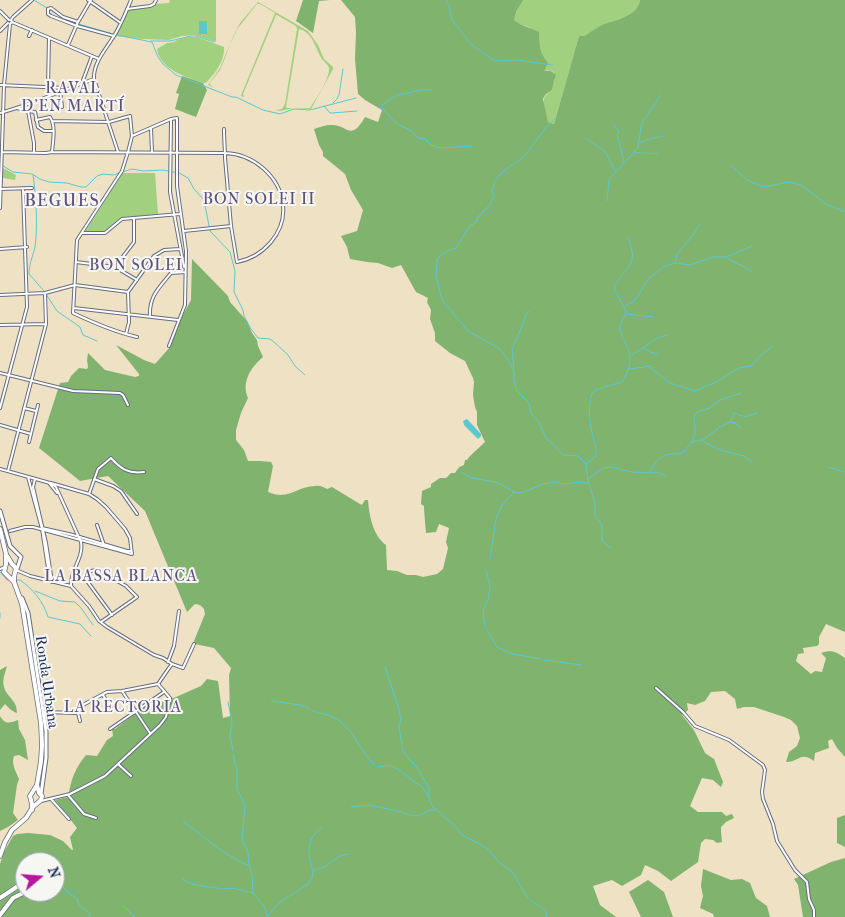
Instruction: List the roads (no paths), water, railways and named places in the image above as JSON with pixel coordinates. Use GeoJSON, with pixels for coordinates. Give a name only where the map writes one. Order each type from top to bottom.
{"type":"FeatureCollection","features":[{"type":"Feature","properties":{"kind":"main road","name":"Ronda Urbana"},"geometry":{"type":"LineString","coordinates":[[0,529],[6,554],[5,567],[2,570],[14,582],[19,592],[26,622],[41,723],[42,756],[37,785],[30,796],[32,810]]}},
{"type":"Feature","properties":{"kind":"main road","name":"Ronda Urbana"},"geometry":{"type":"LineString","coordinates":[[6,554],[16,570]]}},
{"type":"Feature","properties":{"kind":"main road"},"geometry":{"type":"LineString","coordinates":[[5,567],[8,564],[16,570]]}},
{"type":"Feature","properties":{"kind":"main road"},"geometry":{"type":"LineString","coordinates":[[8,576],[12,576],[16,570]]}},
{"type":"Feature","properties":{"kind":"main road"},"geometry":{"type":"LineString","coordinates":[[14,582],[16,570]]}},
{"type":"Feature","properties":{"kind":"main road","name":"Ronda Urbana"},"geometry":{"type":"LineString","coordinates":[[37,785],[40,798]]}},
{"type":"Feature","properties":{"kind":"main road"},"geometry":{"type":"LineString","coordinates":[[34,792],[40,798]]}},
{"type":"Feature","properties":{"kind":"main road"},"geometry":{"type":"LineString","coordinates":[[32,802],[40,798]]}},
{"type":"Feature","properties":{"kind":"main road"},"geometry":{"type":"LineString","coordinates":[[0,856],[12,830],[26,818],[40,798]]}},
{"type":"Feature","properties":{"kind":"main road"},"geometry":{"type":"LineString","coordinates":[[0,898],[15,888]]}},
{"type":"Feature","properties":{"kind":"main road"},"geometry":{"type":"LineString","coordinates":[[0,915],[15,896]]}},
{"type":"Feature","properties":{"kind":"street"},"geometry":{"type":"LineString","coordinates":[[0,31],[32,0]]}},
{"type":"Feature","properties":{"kind":"street"},"geometry":{"type":"LineString","coordinates":[[67,46],[90,0],[121,23]]}},
{"type":"Feature","properties":{"kind":"street"},"geometry":{"type":"LineString","coordinates":[[118,152],[94,78],[94,72],[99,59],[121,23],[131,0]]}},
{"type":"Feature","properties":{"kind":"street"},"geometry":{"type":"LineString","coordinates":[[127,9],[150,6],[156,0]]}},
{"type":"Feature","properties":{"kind":"street"},"geometry":{"type":"LineString","coordinates":[[78,22],[63,17],[51,8],[48,9],[48,14],[77,26],[114,36]]}},
{"type":"Feature","properties":{"kind":"street"},"geometry":{"type":"LineString","coordinates":[[0,11],[10,22],[99,59]]}},
{"type":"Feature","properties":{"kind":"street"},"geometry":{"type":"LineString","coordinates":[[0,208],[2,168],[1,112],[10,22]]}},
{"type":"Feature","properties":{"kind":"street"},"geometry":{"type":"LineString","coordinates":[[29,36],[32,30]]}},
{"type":"Feature","properties":{"kind":"street"},"geometry":{"type":"LineString","coordinates":[[48,38],[48,87],[50,95]]}},
{"type":"Feature","properties":{"kind":"street"},"geometry":{"type":"LineString","coordinates":[[82,83],[92,56]]}},
{"type":"Feature","properties":{"kind":"street"},"geometry":{"type":"LineString","coordinates":[[1,112],[23,106],[94,78]]}},
{"type":"Feature","properties":{"kind":"street"},"geometry":{"type":"LineString","coordinates":[[0,85],[68,88]]}},
{"type":"Feature","properties":{"kind":"street"},"geometry":{"type":"LineString","coordinates":[[60,91],[62,107]]}},
{"type":"Feature","properties":{"kind":"street"},"geometry":{"type":"LineString","coordinates":[[16,108],[35,112],[38,127],[53,131]]}},
{"type":"Feature","properties":{"kind":"street"},"geometry":{"type":"LineString","coordinates":[[28,111],[34,152]]}},
{"type":"Feature","properties":{"kind":"street"},"geometry":{"type":"LineString","coordinates":[[52,121],[109,122],[130,116],[132,136],[122,170],[77,240],[74,313],[93,323],[137,337]]}},
{"type":"Feature","properties":{"kind":"street"},"geometry":{"type":"LineString","coordinates":[[36,120],[50,117],[53,131],[52,152]]}},
{"type":"Feature","properties":{"kind":"street"},"geometry":{"type":"LineString","coordinates":[[132,136],[177,118],[177,186],[186,251],[185,306],[169,346]]}},
{"type":"Feature","properties":{"kind":"street"},"geometry":{"type":"LineString","coordinates":[[171,119],[170,192],[185,272]]}},
{"type":"Feature","properties":{"kind":"street"},"geometry":{"type":"LineString","coordinates":[[151,128],[152,152]]}},
{"type":"Feature","properties":{"kind":"street"},"geometry":{"type":"LineString","coordinates":[[2,152],[176,152],[225,153],[241,155],[257,163],[275,180],[281,196],[283,213],[280,226],[271,243],[250,259],[237,262],[230,226],[225,153],[224,129]]}},
{"type":"Feature","properties":{"kind":"street"},"geometry":{"type":"LineString","coordinates":[[0,189],[32,188]]}},
{"type":"Feature","properties":{"kind":"street"},"geometry":{"type":"LineString","coordinates":[[0,408],[27,307],[23,189]]}},
{"type":"Feature","properties":{"kind":"street"},"geometry":{"type":"LineString","coordinates":[[82,233],[105,233],[122,219],[180,214]]}},
{"type":"Feature","properties":{"kind":"street"},"geometry":{"type":"LineString","coordinates":[[115,267],[134,242],[134,218]]}},
{"type":"Feature","properties":{"kind":"street"},"geometry":{"type":"LineString","coordinates":[[184,231],[230,226]]}},
{"type":"Feature","properties":{"kind":"street"},"geometry":{"type":"LineString","coordinates":[[185,237],[189,230]]}},
{"type":"Feature","properties":{"kind":"street"},"geometry":{"type":"LineString","coordinates":[[0,248],[26,247]]}},
{"type":"Feature","properties":{"kind":"street"},"geometry":{"type":"LineString","coordinates":[[125,334],[129,322],[128,292],[156,254],[164,250],[180,249]]}},
{"type":"Feature","properties":{"kind":"street"},"geometry":{"type":"LineString","coordinates":[[76,262],[115,267],[136,280]]}},
{"type":"Feature","properties":{"kind":"street"},"geometry":{"type":"LineString","coordinates":[[150,316],[151,299],[162,283],[171,273],[185,272]]}},
{"type":"Feature","properties":{"kind":"street"},"geometry":{"type":"LineString","coordinates":[[0,295],[45,293],[75,284],[128,292]]}},
{"type":"Feature","properties":{"kind":"street"},"geometry":{"type":"LineString","coordinates":[[8,471],[46,324],[45,293]]}},
{"type":"Feature","properties":{"kind":"street"},"geometry":{"type":"LineString","coordinates":[[74,308],[179,320]]}},
{"type":"Feature","properties":{"kind":"street"},"geometry":{"type":"LineString","coordinates":[[0,325],[46,324]]}},
{"type":"Feature","properties":{"kind":"street"},"geometry":{"type":"LineString","coordinates":[[0,373],[73,392],[120,393],[128,404]]}},
{"type":"Feature","properties":{"kind":"street"},"geometry":{"type":"LineString","coordinates":[[29,442],[38,404]]}},
{"type":"Feature","properties":{"kind":"street"},"geometry":{"type":"LineString","coordinates":[[24,408],[36,410]]}},
{"type":"Feature","properties":{"kind":"street"},"geometry":{"type":"LineString","coordinates":[[0,425],[31,434]]}},
{"type":"Feature","properties":{"kind":"street"},"geometry":{"type":"LineString","coordinates":[[89,494],[98,469],[111,458],[123,470],[144,472]]}},
{"type":"Feature","properties":{"kind":"street"},"geometry":{"type":"LineString","coordinates":[[0,469],[50,484],[56,488],[82,547],[82,553],[70,580],[71,586],[101,622],[115,633],[154,655],[183,668],[194,644]]}},
{"type":"Feature","properties":{"kind":"street"},"geometry":{"type":"LineString","coordinates":[[28,477],[42,529]]}},
{"type":"Feature","properties":{"kind":"street"},"geometry":{"type":"LineString","coordinates":[[35,479],[33,487],[51,581]]}},
{"type":"Feature","properties":{"kind":"street"},"geometry":{"type":"LineString","coordinates":[[94,479],[113,486],[120,491],[136,514]]}},
{"type":"Feature","properties":{"kind":"street"},"geometry":{"type":"LineString","coordinates":[[10,531],[33,527],[131,553],[130,538],[125,529],[97,499],[89,494],[61,487],[56,488]]}},
{"type":"Feature","properties":{"kind":"street"},"geometry":{"type":"LineString","coordinates":[[56,488],[61,487]]}},
{"type":"Feature","properties":{"kind":"street"},"geometry":{"type":"LineString","coordinates":[[0,511],[10,546],[20,556],[16,570],[71,586]]}},
{"type":"Feature","properties":{"kind":"street"},"geometry":{"type":"LineString","coordinates":[[97,525],[104,546]]}},
{"type":"Feature","properties":{"kind":"street"},"geometry":{"type":"LineString","coordinates":[[101,622],[112,615],[137,597],[126,586],[98,570],[93,570],[89,572],[87,581],[112,615]]}},
{"type":"Feature","properties":{"kind":"street"},"geometry":{"type":"LineString","coordinates":[[19,592],[28,613],[46,731],[46,748],[40,798]]}},
{"type":"Feature","properties":{"kind":"street"},"geometry":{"type":"LineString","coordinates":[[168,662],[174,646],[179,612]]}},
{"type":"Feature","properties":{"kind":"street"},"geometry":{"type":"LineString","coordinates":[[80,721],[78,710],[81,706],[107,692],[158,684],[172,664]]}},
{"type":"Feature","properties":{"kind":"street"},"geometry":{"type":"LineString","coordinates":[[40,798],[48,799],[68,795],[105,776],[160,724],[166,717],[170,698],[158,684]]}},
{"type":"Feature","properties":{"kind":"street"},"geometry":{"type":"LineString","coordinates":[[656,688],[683,712],[695,726],[727,738],[764,767],[762,794],[764,804],[773,824],[777,842],[794,870],[807,882],[809,899],[814,908],[814,917]]}},
{"type":"Feature","properties":{"kind":"street"},"geometry":{"type":"LineString","coordinates":[[122,691],[150,733]]}},
{"type":"Feature","properties":{"kind":"street"},"geometry":{"type":"LineString","coordinates":[[110,729],[164,692]]}},
{"type":"Feature","properties":{"kind":"street"},"geometry":{"type":"LineString","coordinates":[[103,695],[112,710]]}},
{"type":"Feature","properties":{"kind":"street"},"geometry":{"type":"LineString","coordinates":[[43,712],[78,713]]}},
{"type":"Feature","properties":{"kind":"street"},"geometry":{"type":"LineString","coordinates":[[118,764],[130,776]]}},
{"type":"Feature","properties":{"kind":"street"},"geometry":{"type":"LineString","coordinates":[[68,795],[84,814],[96,818]]}},
{"type":"Feature","properties":{"kind":"street"},"geometry":{"type":"LineString","coordinates":[[40,798],[48,799]]}},
{"type":"Feature","properties":{"kind":"street"},"geometry":{"type":"LineString","coordinates":[[51,798],[70,819]]}},
{"type":"Feature","properties":{"kind":"water"},"geometry":{"type":"Polygon","coordinates":[[[199,21],[207,21],[207,34],[199,34],[199,21]]]}},
{"type":"Feature","properties":{"kind":"water"},"geometry":{"type":"Polygon","coordinates":[[[467,419],[481,434],[478,439],[464,425],[463,421],[467,419]]]}},
{"type":"Feature","properties":{"kind":"waterway"},"geometry":{"type":"LineString","coordinates":[[34,0],[68,21],[113,34]]}},
{"type":"Feature","properties":{"kind":"waterway"},"geometry":{"type":"LineString","coordinates":[[446,0],[450,8],[452,20],[461,32],[472,45],[492,59],[496,61],[517,60],[552,65]]}},
{"type":"Feature","properties":{"kind":"waterway"},"geometry":{"type":"LineString","coordinates":[[117,35],[152,42],[163,64],[176,75],[236,97],[263,110],[280,114],[294,109],[310,110],[356,98]]}},
{"type":"Feature","properties":{"kind":"waterway"},"geometry":{"type":"LineString","coordinates":[[151,41],[170,41],[196,36],[214,42]]}},
{"type":"Feature","properties":{"kind":"waterway"},"geometry":{"type":"LineString","coordinates":[[333,103],[339,95],[343,69]]}},
{"type":"Feature","properties":{"kind":"waterway"},"geometry":{"type":"LineString","coordinates":[[381,106],[397,95],[431,90]]}},
{"type":"Feature","properties":{"kind":"waterway"},"geometry":{"type":"LineString","coordinates":[[607,201],[609,181],[638,148],[644,119],[660,95]]}},
{"type":"Feature","properties":{"kind":"waterway"},"geometry":{"type":"LineString","coordinates":[[324,106],[330,113],[357,111]]}},
{"type":"Feature","properties":{"kind":"waterway"},"geometry":{"type":"LineString","coordinates":[[381,107],[397,124],[412,131],[418,138],[425,139],[431,145],[440,148],[472,146]]}},
{"type":"Feature","properties":{"kind":"waterway"},"geometry":{"type":"LineString","coordinates":[[555,119],[546,127],[524,157],[498,177],[492,191],[494,197],[489,206],[478,217],[476,222],[469,227],[456,248],[439,257],[436,275],[443,301],[468,331],[499,348],[507,358],[514,371],[516,390],[529,403],[531,413],[539,422],[546,438],[563,455],[578,456],[586,464]]}},
{"type":"Feature","properties":{"kind":"waterway"},"geometry":{"type":"LineString","coordinates":[[613,124],[619,131],[617,134],[624,162]]}},
{"type":"Feature","properties":{"kind":"waterway"},"geometry":{"type":"LineString","coordinates":[[640,143],[663,136]]}},
{"type":"Feature","properties":{"kind":"waterway"},"geometry":{"type":"LineString","coordinates":[[587,139],[605,151],[615,171]]}},
{"type":"Feature","properties":{"kind":"waterway"},"geometry":{"type":"LineString","coordinates":[[634,152],[658,154]]}},
{"type":"Feature","properties":{"kind":"waterway"},"geometry":{"type":"LineString","coordinates":[[0,164],[13,172],[32,174],[49,182],[67,183],[81,187],[86,187],[97,176],[103,174],[113,175],[132,169],[143,171],[163,170],[179,173],[188,178],[194,189],[204,200],[210,231],[230,252],[235,271],[234,292],[251,329],[258,338],[270,339],[274,342],[305,375]]}},
{"type":"Feature","properties":{"kind":"waterway"},"geometry":{"type":"LineString","coordinates":[[731,165],[747,180],[763,187],[789,182],[801,185],[826,204],[845,212]]}},
{"type":"Feature","properties":{"kind":"waterway"},"geometry":{"type":"LineString","coordinates":[[33,175],[36,201],[36,230],[35,247],[29,274],[44,291],[57,311],[80,327],[83,335],[97,341]]}},
{"type":"Feature","properties":{"kind":"waterway"},"geometry":{"type":"LineString","coordinates":[[675,263],[677,254],[700,224]]}},
{"type":"Feature","properties":{"kind":"waterway"},"geometry":{"type":"LineString","coordinates":[[611,548],[602,541],[602,525],[595,516],[595,503],[588,481],[586,464],[596,456],[590,418],[592,393],[597,389],[622,382],[630,363],[628,349],[620,329],[626,311],[614,288],[632,261],[628,237]]}},
{"type":"Feature","properties":{"kind":"waterway"},"geometry":{"type":"LineString","coordinates":[[625,306],[633,302],[649,278],[665,266],[675,263],[690,265],[713,257],[726,257],[752,246]]}},
{"type":"Feature","properties":{"kind":"waterway"},"geometry":{"type":"LineString","coordinates":[[727,258],[752,272]]}},
{"type":"Feature","properties":{"kind":"waterway"},"geometry":{"type":"LineString","coordinates":[[514,368],[513,346],[529,311]]}},
{"type":"Feature","properties":{"kind":"waterway"},"geometry":{"type":"LineString","coordinates":[[627,314],[654,317]]}},
{"type":"Feature","properties":{"kind":"waterway"},"geometry":{"type":"LineString","coordinates":[[631,355],[652,341],[667,335]]}},
{"type":"Feature","properties":{"kind":"waterway"},"geometry":{"type":"LineString","coordinates":[[629,369],[651,366],[652,369],[670,383],[695,391],[716,382],[739,368],[751,366],[773,346]]}},
{"type":"Feature","properties":{"kind":"waterway"},"geometry":{"type":"LineString","coordinates":[[643,348],[658,354]]}},
{"type":"Feature","properties":{"kind":"waterway"},"geometry":{"type":"LineString","coordinates":[[691,443],[695,433],[694,419],[697,412],[710,408],[720,400],[741,393]]}},
{"type":"Feature","properties":{"kind":"waterway"},"geometry":{"type":"LineString","coordinates":[[588,479],[603,468],[610,467],[632,472],[649,473],[661,457],[669,454],[681,454],[692,443],[703,440],[730,422],[734,413],[741,416],[757,413]]}},
{"type":"Feature","properties":{"kind":"waterway"},"geometry":{"type":"LineString","coordinates":[[731,422],[741,428]]}},
{"type":"Feature","properties":{"kind":"waterway"},"geometry":{"type":"LineString","coordinates":[[702,441],[720,450],[744,456],[752,462]]}},
{"type":"Feature","properties":{"kind":"waterway"},"geometry":{"type":"LineString","coordinates":[[828,467],[845,472]]}},
{"type":"Feature","properties":{"kind":"waterway"},"geometry":{"type":"LineString","coordinates":[[461,472],[472,478],[501,484],[516,493],[555,482],[564,484],[587,483]]}},
{"type":"Feature","properties":{"kind":"waterway"},"geometry":{"type":"LineString","coordinates":[[650,473],[656,472],[666,476]]}},
{"type":"Feature","properties":{"kind":"waterway"},"geometry":{"type":"LineString","coordinates":[[490,559],[496,519],[502,505],[514,492]]}},
{"type":"Feature","properties":{"kind":"waterway"},"geometry":{"type":"LineString","coordinates":[[486,570],[490,586],[488,600],[483,611],[484,619],[485,626],[497,647],[513,654],[541,659]]}},
{"type":"Feature","properties":{"kind":"waterway"},"geometry":{"type":"LineString","coordinates":[[0,572],[9,580]]}},
{"type":"Feature","properties":{"kind":"waterway"},"geometry":{"type":"LineString","coordinates":[[16,580],[20,580],[33,591],[48,617],[80,624],[91,636]]}},
{"type":"Feature","properties":{"kind":"waterway"},"geometry":{"type":"LineString","coordinates":[[35,591],[60,601],[75,602],[93,625]]}},
{"type":"Feature","properties":{"kind":"waterway"},"geometry":{"type":"LineString","coordinates":[[0,613],[0,618]]}},
{"type":"Feature","properties":{"kind":"waterway"},"geometry":{"type":"LineString","coordinates":[[544,660],[582,665]]}},
{"type":"Feature","properties":{"kind":"waterway"},"geometry":{"type":"LineString","coordinates":[[385,667],[401,719],[399,727],[402,745]]}},
{"type":"Feature","properties":{"kind":"waterway"},"geometry":{"type":"LineString","coordinates":[[271,701],[301,705],[310,709]]}},
{"type":"Feature","properties":{"kind":"waterway"},"geometry":{"type":"LineString","coordinates":[[228,702],[232,722],[230,736],[233,751]]}},
{"type":"Feature","properties":{"kind":"waterway"},"geometry":{"type":"LineString","coordinates":[[313,711],[331,716],[346,726],[364,753],[375,765]]}},
{"type":"Feature","properties":{"kind":"waterway"},"geometry":{"type":"LineString","coordinates":[[402,747],[429,788],[429,798],[432,806],[455,826],[462,835],[487,848],[500,863],[511,870],[523,892],[547,913],[546,917]]}},
{"type":"Feature","properties":{"kind":"waterway"},"geometry":{"type":"LineString","coordinates":[[233,754],[237,771],[237,788],[245,806],[242,840],[248,852],[253,893],[264,906],[268,917]]}},
{"type":"Feature","properties":{"kind":"waterway"},"geometry":{"type":"LineString","coordinates":[[378,767],[390,765],[399,770],[423,788],[429,797]]}},
{"type":"Feature","properties":{"kind":"waterway"},"geometry":{"type":"LineString","coordinates":[[351,807],[369,805],[418,816],[430,810],[435,810]]}},
{"type":"Feature","properties":{"kind":"waterway"},"geometry":{"type":"LineString","coordinates":[[183,821],[219,849],[248,865]]}},
{"type":"Feature","properties":{"kind":"waterway"},"geometry":{"type":"LineString","coordinates":[[313,871],[309,847],[313,837],[322,827]]}},
{"type":"Feature","properties":{"kind":"waterway"},"geometry":{"type":"LineString","coordinates":[[268,916],[277,905],[308,884],[315,870],[324,867],[340,856],[348,854]]}},
{"type":"Feature","properties":{"kind":"waterway"},"geometry":{"type":"LineString","coordinates":[[182,878],[195,885],[224,889],[233,888],[253,893]]}},
{"type":"Feature","properties":{"kind":"waterway"},"geometry":{"type":"LineString","coordinates":[[65,889],[77,899],[79,905],[89,913],[90,917]]}},
{"type":"Feature","properties":{"kind":"waterway"},"geometry":{"type":"LineString","coordinates":[[122,905],[135,917]]}},
{"type":"Feature","properties":{"kind":"district","name":"RAVAL D'EN MARTÍ"},"geometry":{"type":"Point","coordinates":[73,98]}},
{"type":"Feature","properties":{"kind":"district","name":"BON SOLEI II"},"geometry":{"type":"Point","coordinates":[259,200]}},
{"type":"Feature","properties":{"kind":"district","name":"BEGUES"},"geometry":{"type":"Point","coordinates":[62,202]}},
{"type":"Feature","properties":{"kind":"district","name":"BON SOLEI"},"geometry":{"type":"Point","coordinates":[136,266]}},
{"type":"Feature","properties":{"kind":"district","name":"LA BASSA BLANCA"},"geometry":{"type":"Point","coordinates":[121,577]}},
{"type":"Feature","properties":{"kind":"district","name":"LA RECTORIA"},"geometry":{"type":"Point","coordinates":[123,708]}}]}
